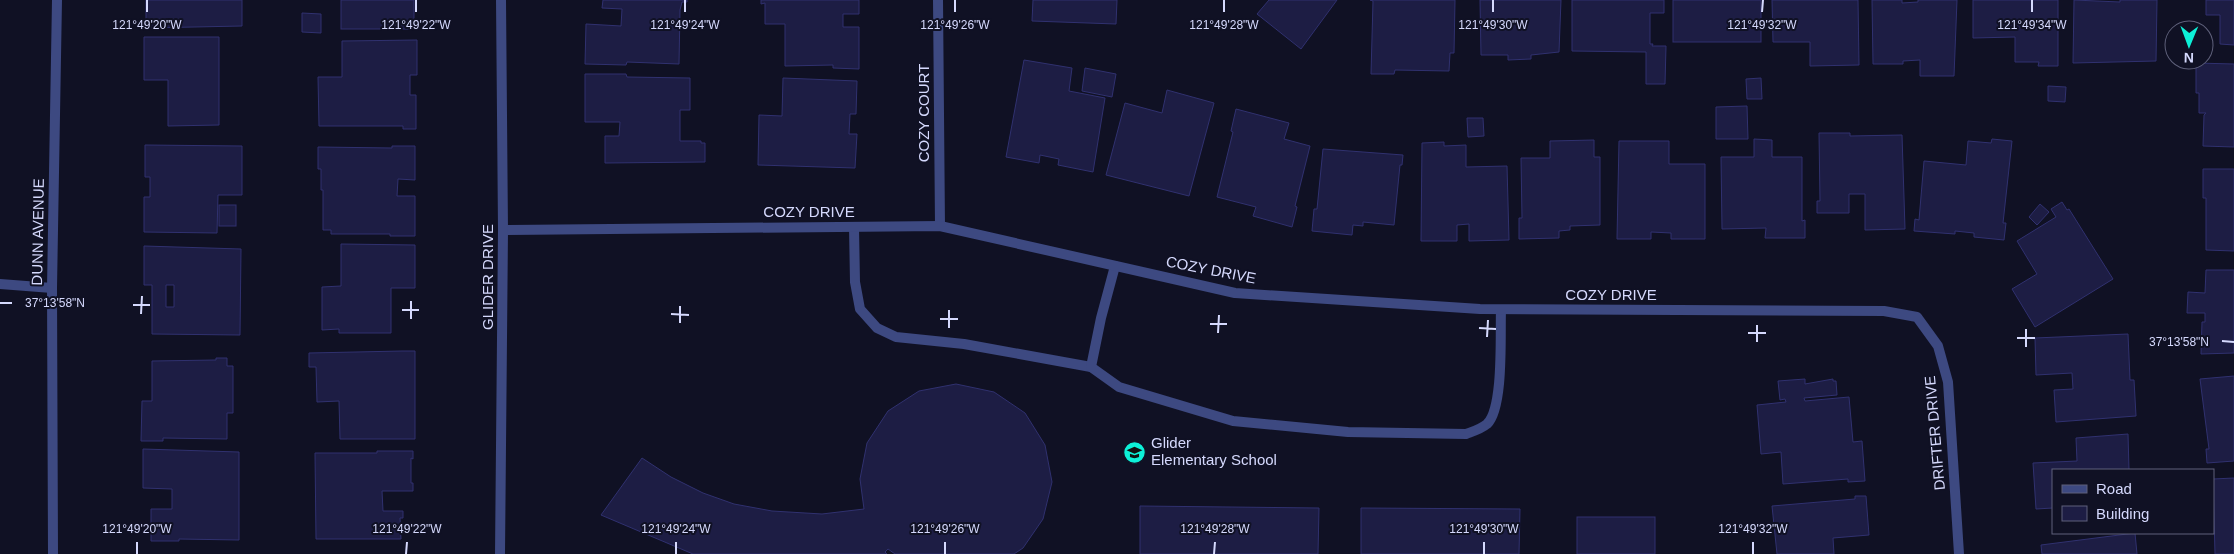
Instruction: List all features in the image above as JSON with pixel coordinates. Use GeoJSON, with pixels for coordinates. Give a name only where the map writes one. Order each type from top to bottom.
{"type":"FeatureCollection","features":[{"type":"Feature","properties":{"kind":"street","name":"DUNN AVENUE"},"geometry":{"type":"LineString","coordinates":[[53,554],[52,288],[57,0]]}},
{"type":"Feature","properties":{"kind":"street","name":"GLIDER DRIVE"},"geometry":{"type":"LineString","coordinates":[[500,554],[503,230],[501,0]]}},
{"type":"Feature","properties":{"kind":"street","name":"COZY COURT"},"geometry":{"type":"LineString","coordinates":[[938,0],[940,226]]}},
{"type":"Feature","properties":{"kind":"street","name":"COZY DRIVE"},"geometry":{"type":"LineString","coordinates":[[503,230],[940,226],[1235,293],[1501,310],[1884,311],[1917,317]]}},
{"type":"Feature","properties":{"kind":"street"},"geometry":{"type":"LineString","coordinates":[[854,227],[855,282],[860,309],[877,328],[896,337],[964,344],[1091,367],[1119,387],[1233,421],[1348,432],[1466,434],[1488,423],[1497,403],[1501,310]]}},
{"type":"Feature","properties":{"kind":"street"},"geometry":{"type":"LineString","coordinates":[[1091,367],[1101,318],[1116,266]]}},
{"type":"Feature","properties":{"kind":"street"},"geometry":{"type":"LineString","coordinates":[[0,284],[52,288]]}},
{"type":"Feature","properties":{"kind":"street","name":"DRIFTER DRIVE"},"geometry":{"type":"LineString","coordinates":[[1917,317],[1938,346],[1948,382],[1959,554]]}},
{"type":"Feature","properties":{"kind":"building"},"geometry":{"type":"Polygon","coordinates":[[[146,0],[242,0],[242,26],[146,28],[146,0]]]}},
{"type":"Feature","properties":{"kind":"building"},"geometry":{"type":"Polygon","coordinates":[[[341,0],[414,0],[414,29],[341,29],[341,0]]]}},
{"type":"Feature","properties":{"kind":"building"},"geometry":{"type":"Polygon","coordinates":[[[603,0],[687,0],[687,2],[682,2],[680,10],[679,64],[627,62],[626,65],[585,64],[586,24],[621,26],[622,9],[602,8],[603,0]]]}},
{"type":"Feature","properties":{"kind":"building"},"geometry":{"type":"Polygon","coordinates":[[[761,0],[859,0],[859,14],[843,14],[843,27],[859,27],[859,69],[833,68],[833,65],[785,66],[785,24],[765,24],[765,3],[761,4],[761,0]]]}},
{"type":"Feature","properties":{"kind":"building"},"geometry":{"type":"Polygon","coordinates":[[[1033,0],[1117,0],[1116,24],[1032,21],[1033,0]]]}},
{"type":"Feature","properties":{"kind":"building"},"geometry":{"type":"Polygon","coordinates":[[[1269,0],[1337,0],[1301,49],[1257,14],[1269,0]]]}},
{"type":"Feature","properties":{"kind":"building"},"geometry":{"type":"Polygon","coordinates":[[[1370,0],[1455,0],[1454,53],[1450,53],[1449,71],[1395,70],[1394,74],[1371,74],[1373,1],[1370,0]]]}},
{"type":"Feature","properties":{"kind":"building"},"geometry":{"type":"Polygon","coordinates":[[[1480,0],[1561,0],[1559,52],[1531,55],[1531,59],[1508,60],[1508,55],[1481,55],[1480,0]]]}},
{"type":"Feature","properties":{"kind":"building"},"geometry":{"type":"Polygon","coordinates":[[[1572,0],[1664,0],[1664,13],[1650,13],[1650,44],[1653,44],[1652,46],[1666,46],[1665,84],[1646,84],[1646,52],[1572,51],[1572,0]]]}},
{"type":"Feature","properties":{"kind":"building"},"geometry":{"type":"Polygon","coordinates":[[[1673,0],[1761,0],[1761,42],[1673,42],[1673,0]]]}},
{"type":"Feature","properties":{"kind":"building"},"geometry":{"type":"Polygon","coordinates":[[[1772,0],[1858,0],[1859,65],[1810,66],[1810,42],[1773,42],[1772,0]]]}},
{"type":"Feature","properties":{"kind":"building"},"geometry":{"type":"Polygon","coordinates":[[[1872,0],[1902,0],[1902,3],[1918,2],[1918,0],[1957,0],[1954,76],[1920,76],[1920,60],[1903,61],[1903,64],[1873,64],[1872,0]]]}},
{"type":"Feature","properties":{"kind":"building"},"geometry":{"type":"Polygon","coordinates":[[[1973,0],[2058,0],[2058,66],[2038,66],[2039,62],[2015,62],[2015,37],[1973,38],[1973,0]]]}},
{"type":"Feature","properties":{"kind":"building"},"geometry":{"type":"Polygon","coordinates":[[[2074,0],[2120,2],[2120,0],[2157,0],[2156,61],[2073,63],[2074,0]]]}},
{"type":"Feature","properties":{"kind":"building"},"geometry":{"type":"Polygon","coordinates":[[[2206,0],[2234,0],[2234,45],[2220,44],[2220,15],[2206,15],[2206,0]]]}},
{"type":"Feature","properties":{"kind":"building"},"geometry":{"type":"Polygon","coordinates":[[[302,13],[321,14],[321,33],[302,32],[302,13]]]}},
{"type":"Feature","properties":{"kind":"building"},"geometry":{"type":"Polygon","coordinates":[[[144,37],[219,37],[219,125],[168,126],[168,80],[144,80],[144,37]]]}},
{"type":"Feature","properties":{"kind":"building"},"geometry":{"type":"Polygon","coordinates":[[[417,40],[417,75],[410,75],[410,95],[416,95],[416,129],[403,129],[403,126],[319,126],[318,77],[342,77],[342,41],[417,40]]]}},
{"type":"Feature","properties":{"kind":"building"},"geometry":{"type":"Polygon","coordinates":[[[1024,60],[1072,68],[1069,91],[1105,98],[1093,172],[1058,165],[1059,159],[1040,155],[1039,163],[1006,157],[1024,60]]]}},
{"type":"Feature","properties":{"kind":"building"},"geometry":{"type":"Polygon","coordinates":[[[2214,63],[2234,64],[2234,147],[2203,146],[2204,115],[2206,113],[2199,113],[2199,93],[2196,93],[2196,70],[2214,70],[2214,63]]]}},
{"type":"Feature","properties":{"kind":"building"},"geometry":{"type":"Polygon","coordinates":[[[1085,68],[1116,74],[1112,97],[1082,91],[1085,68]]]}},
{"type":"Feature","properties":{"kind":"building"},"geometry":{"type":"Polygon","coordinates":[[[585,74],[626,74],[627,77],[690,78],[690,110],[680,110],[680,141],[701,141],[701,143],[705,143],[705,162],[605,163],[605,136],[619,136],[620,122],[585,122],[585,74]]]}},
{"type":"Feature","properties":{"kind":"building"},"geometry":{"type":"Polygon","coordinates":[[[783,78],[857,81],[856,114],[850,114],[849,134],[857,134],[855,168],[758,165],[759,115],[782,116],[783,78]]]}},
{"type":"Feature","properties":{"kind":"building"},"geometry":{"type":"Polygon","coordinates":[[[1761,78],[1762,99],[1747,99],[1746,79],[1761,78]]]}},
{"type":"Feature","properties":{"kind":"building"},"geometry":{"type":"Polygon","coordinates":[[[2048,86],[2066,87],[2065,102],[2048,101],[2048,86]]]}},
{"type":"Feature","properties":{"kind":"building"},"geometry":{"type":"Polygon","coordinates":[[[1167,90],[1214,103],[1189,196],[1106,175],[1125,103],[1162,113],[1167,90]]]}},
{"type":"Feature","properties":{"kind":"building"},"geometry":{"type":"Polygon","coordinates":[[[1747,106],[1748,139],[1716,139],[1716,107],[1747,106]]]}},
{"type":"Feature","properties":{"kind":"building"},"geometry":{"type":"Polygon","coordinates":[[[1236,109],[1289,123],[1284,139],[1310,146],[1295,206],[1297,207],[1292,227],[1253,216],[1256,207],[1217,197],[1233,132],[1231,131],[1236,109]]]}},
{"type":"Feature","properties":{"kind":"building"},"geometry":{"type":"Polygon","coordinates":[[[1467,118],[1483,118],[1484,136],[1468,137],[1467,118]]]}},
{"type":"Feature","properties":{"kind":"building"},"geometry":{"type":"Polygon","coordinates":[[[1819,133],[1850,133],[1850,136],[1902,135],[1905,229],[1865,230],[1865,194],[1849,194],[1849,213],[1817,213],[1817,201],[1820,201],[1819,133]]]}},
{"type":"Feature","properties":{"kind":"building"},"geometry":{"type":"Polygon","coordinates":[[[1754,139],[1772,140],[1772,157],[1802,157],[1802,221],[1805,220],[1805,238],[1765,238],[1766,228],[1722,229],[1721,157],[1754,157],[1754,139]]]}},
{"type":"Feature","properties":{"kind":"building"},"geometry":{"type":"Polygon","coordinates":[[[1992,139],[2012,141],[2003,223],[2006,223],[2004,240],[1974,237],[1974,233],[1955,231],[1955,234],[1914,231],[1915,219],[1919,220],[1924,161],[1966,165],[1968,141],[1991,143],[1992,139]]]}},
{"type":"Feature","properties":{"kind":"building"},"geometry":{"type":"Polygon","coordinates":[[[1594,140],[1594,157],[1600,157],[1600,225],[1570,226],[1570,230],[1559,231],[1559,238],[1519,239],[1519,218],[1522,218],[1521,158],[1550,158],[1550,141],[1594,140]]]}},
{"type":"Feature","properties":{"kind":"building"},"geometry":{"type":"Polygon","coordinates":[[[1619,141],[1669,141],[1669,164],[1705,164],[1705,239],[1671,239],[1671,233],[1651,232],[1651,239],[1617,239],[1619,141]]]}},
{"type":"Feature","properties":{"kind":"building"},"geometry":{"type":"Polygon","coordinates":[[[1444,142],[1444,146],[1466,145],[1466,167],[1507,166],[1509,240],[1469,241],[1469,224],[1457,225],[1457,241],[1421,241],[1422,143],[1444,142]]]}},
{"type":"Feature","properties":{"kind":"building"},"geometry":{"type":"Polygon","coordinates":[[[145,145],[242,146],[242,195],[218,195],[217,233],[144,232],[144,197],[150,197],[150,177],[145,177],[145,145]]]}},
{"type":"Feature","properties":{"kind":"building"},"geometry":{"type":"Polygon","coordinates":[[[392,146],[415,146],[415,180],[398,179],[397,196],[415,196],[415,236],[331,234],[331,230],[323,230],[323,190],[321,190],[321,169],[318,169],[318,147],[392,148],[392,146]]]}},
{"type":"Feature","properties":{"kind":"building"},"geometry":{"type":"Polygon","coordinates":[[[1323,149],[1403,155],[1402,165],[1400,165],[1394,225],[1363,222],[1363,226],[1353,225],[1352,235],[1312,231],[1314,209],[1317,209],[1323,149]]]}},
{"type":"Feature","properties":{"kind":"building"},"geometry":{"type":"Polygon","coordinates":[[[2203,169],[2234,169],[2234,251],[2206,250],[2206,198],[2203,198],[2203,169]]]}},
{"type":"Feature","properties":{"kind":"building"},"geometry":{"type":"Polygon","coordinates":[[[2062,202],[2067,210],[2069,209],[2113,279],[2035,327],[2012,289],[2037,274],[2017,241],[2056,217],[2051,209],[2062,202]]]}},
{"type":"Feature","properties":{"kind":"building"},"geometry":{"type":"Polygon","coordinates":[[[2040,204],[2049,212],[2037,225],[2029,217],[2040,204]]]}},
{"type":"Feature","properties":{"kind":"building"},"geometry":{"type":"Polygon","coordinates":[[[219,205],[236,205],[236,226],[219,226],[219,205]]]}},
{"type":"Feature","properties":{"kind":"building"},"geometry":{"type":"Polygon","coordinates":[[[341,244],[415,245],[415,288],[391,288],[391,333],[339,333],[339,329],[322,330],[322,287],[341,286],[341,244]]]}},
{"type":"Feature","properties":{"kind":"building"},"geometry":{"type":"Polygon","coordinates":[[[144,246],[241,249],[240,335],[152,334],[152,285],[144,285],[144,246]],[[166,285],[166,307],[174,307],[174,285],[166,285]]]}},
{"type":"Feature","properties":{"kind":"building"},"geometry":{"type":"Polygon","coordinates":[[[2206,270],[2234,270],[2234,353],[2201,354],[2202,322],[2205,322],[2205,313],[2187,313],[2188,292],[2205,293],[2206,270]]]}},
{"type":"Feature","properties":{"kind":"building"},"geometry":{"type":"Polygon","coordinates":[[[2128,334],[2130,380],[2134,380],[2136,416],[2056,422],[2054,390],[2073,389],[2072,373],[2036,375],[2035,338],[2128,334]]]}},
{"type":"Feature","properties":{"kind":"building"},"geometry":{"type":"Polygon","coordinates":[[[415,351],[415,439],[340,439],[339,401],[317,402],[316,367],[309,367],[309,353],[415,351]]]}},
{"type":"Feature","properties":{"kind":"building"},"geometry":{"type":"Polygon","coordinates":[[[216,358],[227,358],[227,366],[233,366],[233,413],[227,413],[227,439],[163,438],[163,441],[141,441],[142,401],[152,401],[152,361],[216,360],[216,358]]]}},
{"type":"Feature","properties":{"kind":"building"},"geometry":{"type":"Polygon","coordinates":[[[2234,376],[2234,461],[2207,463],[2206,449],[2209,449],[2200,379],[2234,376]]]}},
{"type":"Feature","properties":{"kind":"building"},"geometry":{"type":"Polygon","coordinates":[[[1805,379],[1805,384],[1833,379],[1833,381],[1836,381],[1837,395],[1804,398],[1805,401],[1849,397],[1853,442],[1862,441],[1865,481],[1848,482],[1848,479],[1783,484],[1781,452],[1761,454],[1757,405],[1786,402],[1785,399],[1780,400],[1778,381],[1805,379]]]}},
{"type":"Feature","properties":{"kind":"building"},"geometry":{"type":"Polygon","coordinates":[[[956,384],[994,392],[1025,413],[1045,445],[1052,482],[1043,519],[1023,548],[1014,554],[895,554],[888,549],[885,552],[887,554],[693,554],[601,515],[642,458],[671,477],[703,493],[734,504],[772,511],[822,514],[864,509],[860,479],[867,443],[888,411],[919,391],[956,384]]]}},
{"type":"Feature","properties":{"kind":"building"},"geometry":{"type":"Polygon","coordinates":[[[2128,434],[2129,469],[2052,469],[2052,508],[2036,509],[2033,463],[2077,461],[2076,438],[2128,434]]]}},
{"type":"Feature","properties":{"kind":"building"},"geometry":{"type":"Polygon","coordinates":[[[143,449],[239,452],[239,540],[179,539],[179,541],[151,541],[151,509],[172,509],[172,489],[143,488],[143,449]]]}},
{"type":"Feature","properties":{"kind":"building"},"geometry":{"type":"Polygon","coordinates":[[[377,451],[413,451],[413,459],[411,458],[411,483],[413,483],[413,491],[382,491],[383,511],[403,511],[403,518],[400,518],[401,539],[316,539],[315,453],[377,453],[377,451]]]}},
{"type":"Feature","properties":{"kind":"building"},"geometry":{"type":"Polygon","coordinates":[[[2234,478],[2234,554],[2215,554],[2214,479],[2234,478]]]}},
{"type":"Feature","properties":{"kind":"building"},"geometry":{"type":"Polygon","coordinates":[[[1855,496],[1866,496],[1869,535],[1833,538],[1834,554],[1777,554],[1772,506],[1855,499],[1855,496]]]}},
{"type":"Feature","properties":{"kind":"building"},"geometry":{"type":"Polygon","coordinates":[[[1140,506],[1319,508],[1318,554],[1140,554],[1140,506]]]}},
{"type":"Feature","properties":{"kind":"building"},"geometry":{"type":"Polygon","coordinates":[[[1361,508],[1520,509],[1519,554],[1361,554],[1361,508]]]}},
{"type":"Feature","properties":{"kind":"building"},"geometry":{"type":"Polygon","coordinates":[[[1577,517],[1655,517],[1655,554],[1577,554],[1577,517]]]}},
{"type":"Feature","properties":{"kind":"building"},"geometry":{"type":"Polygon","coordinates":[[[2135,534],[2137,554],[2042,554],[2041,545],[2135,534]]]}},
{"type":"Feature","properties":{"kind":"place","name":"Glider Elementary School"},"geometry":{"type":"Point","coordinates":[1135,452]}}]}
